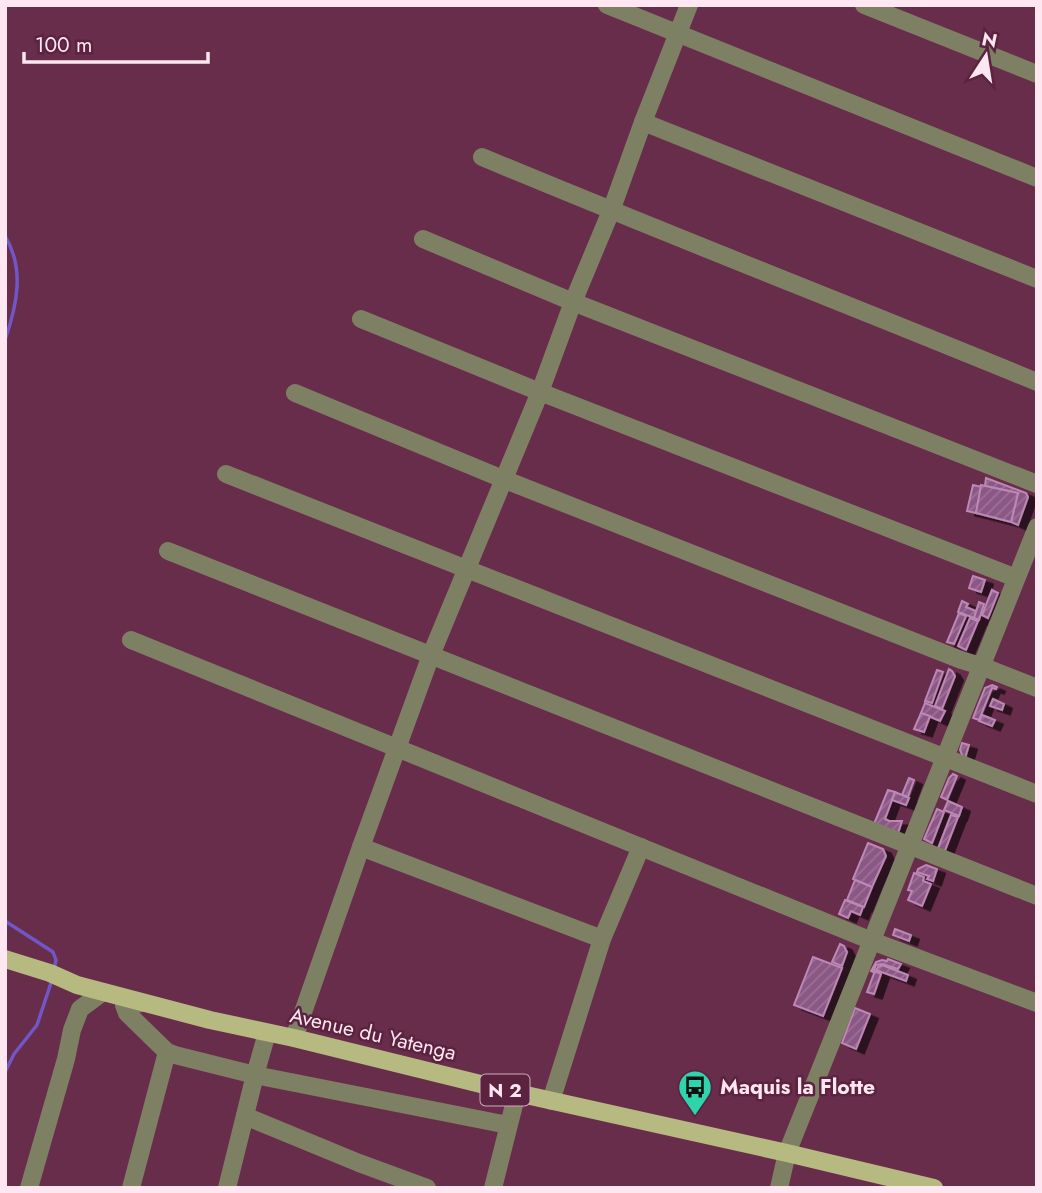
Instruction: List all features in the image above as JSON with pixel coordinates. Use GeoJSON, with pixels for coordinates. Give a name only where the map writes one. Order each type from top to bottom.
{"type":"FeatureCollection","features":[{"type":"Feature","properties":{"kind":"main road","name":"Avenue du Yatenga"},"geometry":{"type":"LineString","coordinates":[[5,958],[77,985],[142,1003],[551,1101],[934,1188]]}},
{"type":"Feature","properties":{"kind":"street"},"geometry":{"type":"LineString","coordinates":[[607,5],[1037,178]]}},
{"type":"Feature","properties":{"kind":"street"},"geometry":{"type":"LineString","coordinates":[[294,1038],[431,654],[540,392],[689,5]]}},
{"type":"Feature","properties":{"kind":"street"},"geometry":{"type":"LineString","coordinates":[[864,5],[1037,74]]}},
{"type":"Feature","properties":{"kind":"street"},"geometry":{"type":"LineString","coordinates":[[643,122],[1037,279]]}},
{"type":"Feature","properties":{"kind":"street"},"geometry":{"type":"LineString","coordinates":[[482,157],[1037,382]]}},
{"type":"Feature","properties":{"kind":"street"},"geometry":{"type":"LineString","coordinates":[[423,239],[573,302],[1037,484]]}},
{"type":"Feature","properties":{"kind":"street"},"geometry":{"type":"LineString","coordinates":[[361,319],[1016,578]]}},
{"type":"Feature","properties":{"kind":"street"},"geometry":{"type":"LineString","coordinates":[[295,393],[503,479],[1037,688]]}},
{"type":"Feature","properties":{"kind":"street"},"geometry":{"type":"LineString","coordinates":[[226,474],[1037,794]]}},
{"type":"Feature","properties":{"kind":"street"},"geometry":{"type":"LineString","coordinates":[[779,1188],[787,1153],[1037,527]]}},
{"type":"Feature","properties":{"kind":"street"},"geometry":{"type":"LineString","coordinates":[[168,551],[1037,896]]}},
{"type":"Feature","properties":{"kind":"street"},"geometry":{"type":"LineString","coordinates":[[131,640],[872,941],[1037,1003]]}},
{"type":"Feature","properties":{"kind":"street"},"geometry":{"type":"LineString","coordinates":[[551,1101],[602,939],[641,847]]}},
{"type":"Feature","properties":{"kind":"street"},"geometry":{"type":"LineString","coordinates":[[361,848],[602,939]]}},
{"type":"Feature","properties":{"kind":"street"},"geometry":{"type":"LineString","coordinates":[[29,1188],[80,1009],[103,992]]}},
{"type":"Feature","properties":{"kind":"street"},"geometry":{"type":"LineString","coordinates":[[142,1003],[124,1004],[127,1013],[167,1052],[175,1055],[255,1075],[508,1125]]}},
{"type":"Feature","properties":{"kind":"street"},"geometry":{"type":"LineString","coordinates":[[227,1188],[267,1033]]}},
{"type":"Feature","properties":{"kind":"street"},"geometry":{"type":"LineString","coordinates":[[131,1188],[167,1052]]}},
{"type":"Feature","properties":{"kind":"street"},"geometry":{"type":"LineString","coordinates":[[493,1188],[517,1093]]}},
{"type":"Feature","properties":{"kind":"street"},"geometry":{"type":"LineString","coordinates":[[245,1116],[427,1188]]}},
{"type":"Feature","properties":{"kind":"building"},"geometry":{"type":"Polygon","coordinates":[[[986,478],[1026,493],[1028,497],[1018,525],[1011,522],[1018,493],[985,486],[986,478]]]}},
{"type":"Feature","properties":{"kind":"building"},"geometry":{"type":"Polygon","coordinates":[[[973,485],[982,487],[976,513],[967,511],[973,485]]]}},
{"type":"Feature","properties":{"kind":"building"},"geometry":{"type":"Polygon","coordinates":[[[981,485],[1018,493],[1011,522],[976,513],[981,485]]]}},
{"type":"Feature","properties":{"kind":"building"},"geometry":{"type":"Polygon","coordinates":[[[973,576],[985,580],[981,592],[969,588],[973,576]]]}},
{"type":"Feature","properties":{"kind":"building"},"geometry":{"type":"Polygon","coordinates":[[[992,590],[998,593],[988,618],[982,615],[992,590]]]}},
{"type":"Feature","properties":{"kind":"building"},"geometry":{"type":"Polygon","coordinates":[[[962,601],[968,604],[966,607],[976,611],[974,618],[958,612],[962,601]]]}},
{"type":"Feature","properties":{"kind":"building"},"geometry":{"type":"Polygon","coordinates":[[[979,602],[984,604],[979,620],[974,618],[979,602]]]}},
{"type":"Feature","properties":{"kind":"building"},"geometry":{"type":"Polygon","coordinates":[[[959,613],[966,616],[954,644],[947,642],[959,613]]]}},
{"type":"Feature","properties":{"kind":"building"},"geometry":{"type":"Polygon","coordinates":[[[970,618],[978,621],[966,650],[958,646],[970,618]]]}},
{"type":"Feature","properties":{"kind":"building"},"geometry":{"type":"Polygon","coordinates":[[[949,669],[955,676],[942,709],[935,706],[949,669]]]}},
{"type":"Feature","properties":{"kind":"building"},"geometry":{"type":"Polygon","coordinates":[[[937,670],[943,672],[932,703],[925,701],[937,670]]]}},
{"type":"Feature","properties":{"kind":"building"},"geometry":{"type":"Polygon","coordinates":[[[992,685],[997,687],[992,688],[979,720],[973,718],[985,688],[992,685]]]}},
{"type":"Feature","properties":{"kind":"building"},"geometry":{"type":"Polygon","coordinates":[[[993,699],[1004,704],[1002,710],[990,706],[993,699]]]}},
{"type":"Feature","properties":{"kind":"building"},"geometry":{"type":"Polygon","coordinates":[[[925,703],[945,711],[940,721],[921,713],[925,703]]]}},
{"type":"Feature","properties":{"kind":"building"},"geometry":{"type":"Polygon","coordinates":[[[921,713],[930,716],[924,732],[914,729],[921,713]]]}},
{"type":"Feature","properties":{"kind":"building"},"geometry":{"type":"Polygon","coordinates":[[[982,715],[995,720],[992,726],[979,721],[982,715]]]}},
{"type":"Feature","properties":{"kind":"building"},"geometry":{"type":"Polygon","coordinates":[[[962,743],[969,745],[965,758],[960,750],[962,743]]]}},
{"type":"Feature","properties":{"kind":"building"},"geometry":{"type":"Polygon","coordinates":[[[953,774],[957,776],[947,800],[941,797],[953,774]]]}},
{"type":"Feature","properties":{"kind":"building"},"geometry":{"type":"Polygon","coordinates":[[[909,778],[914,780],[908,797],[902,795],[909,778]]]}},
{"type":"Feature","properties":{"kind":"building"},"geometry":{"type":"Polygon","coordinates":[[[888,790],[895,792],[885,819],[902,821],[898,833],[874,824],[888,790]]]}},
{"type":"Feature","properties":{"kind":"building"},"geometry":{"type":"Polygon","coordinates":[[[895,792],[909,798],[906,805],[892,800],[895,792]]]}},
{"type":"Feature","properties":{"kind":"building"},"geometry":{"type":"Polygon","coordinates":[[[948,801],[962,807],[959,816],[944,810],[948,801]]]}},
{"type":"Feature","properties":{"kind":"building"},"geometry":{"type":"Polygon","coordinates":[[[937,809],[944,812],[932,843],[924,839],[937,809]]]}},
{"type":"Feature","properties":{"kind":"building"},"geometry":{"type":"Polygon","coordinates":[[[951,815],[958,817],[944,853],[937,851],[951,815]]]}},
{"type":"Feature","properties":{"kind":"building"},"geometry":{"type":"Polygon","coordinates":[[[868,843],[883,849],[886,856],[872,887],[853,879],[868,843]]]}},
{"type":"Feature","properties":{"kind":"building"},"geometry":{"type":"Polygon","coordinates":[[[926,865],[937,869],[933,881],[927,879],[929,876],[917,872],[926,865]]]}},
{"type":"Feature","properties":{"kind":"building"},"geometry":{"type":"Polygon","coordinates":[[[914,873],[931,884],[922,906],[908,900],[912,891],[908,890],[914,873]]]}},
{"type":"Feature","properties":{"kind":"building"},"geometry":{"type":"Polygon","coordinates":[[[855,880],[872,887],[864,907],[847,900],[855,880]]]}},
{"type":"Feature","properties":{"kind":"building"},"geometry":{"type":"Polygon","coordinates":[[[845,900],[863,907],[860,915],[851,911],[848,918],[839,914],[845,900]]]}},
{"type":"Feature","properties":{"kind":"building"},"geometry":{"type":"Polygon","coordinates":[[[895,929],[911,935],[909,941],[893,935],[895,929]]]}},
{"type":"Feature","properties":{"kind":"building"},"geometry":{"type":"Polygon","coordinates":[[[840,944],[847,952],[842,966],[832,962],[840,944]]]}},
{"type":"Feature","properties":{"kind":"building"},"geometry":{"type":"Polygon","coordinates":[[[813,957],[842,968],[823,1016],[794,1005],[813,957]]]}},
{"type":"Feature","properties":{"kind":"building"},"geometry":{"type":"Polygon","coordinates":[[[888,959],[901,964],[898,969],[882,964],[876,965],[873,972],[871,971],[876,962],[888,959]]]}},
{"type":"Feature","properties":{"kind":"building"},"geometry":{"type":"Polygon","coordinates":[[[882,965],[908,975],[906,981],[876,970],[882,965]]]}},
{"type":"Feature","properties":{"kind":"building"},"geometry":{"type":"Polygon","coordinates":[[[875,971],[881,974],[874,994],[867,992],[875,971]]]}},
{"type":"Feature","properties":{"kind":"building"},"geometry":{"type":"Polygon","coordinates":[[[855,1008],[870,1014],[856,1049],[842,1043],[855,1008]]]}},
{"type":"Feature","properties":{"kind":"waterway"},"geometry":{"type":"LineString","coordinates":[[5,236],[17,274],[16,300],[5,340]]}},
{"type":"Feature","properties":{"kind":"waterway"},"geometry":{"type":"LineString","coordinates":[[5,921],[53,952],[56,960],[54,969]]}},
{"type":"Feature","properties":{"kind":"waterway"},"geometry":{"type":"LineString","coordinates":[[5,1072],[14,1054],[37,1025],[52,980]]}},
{"type":"Feature","properties":{"kind":"place","name":"Maquis la Flotte"},"geometry":{"type":"Point","coordinates":[695,1117]}}]}
